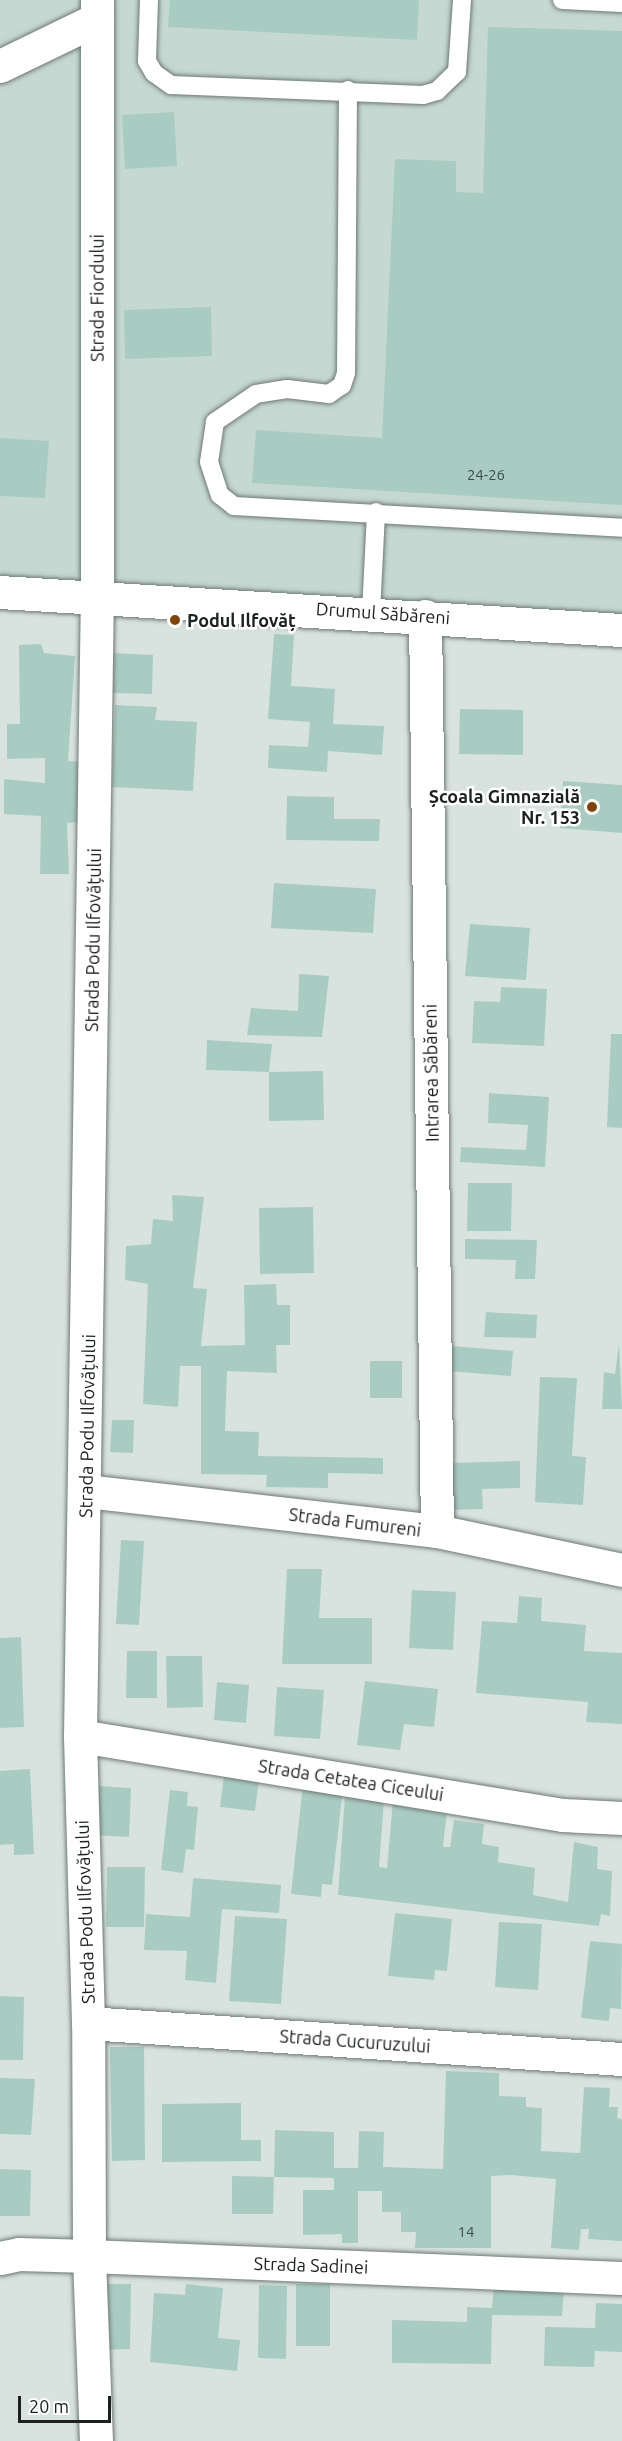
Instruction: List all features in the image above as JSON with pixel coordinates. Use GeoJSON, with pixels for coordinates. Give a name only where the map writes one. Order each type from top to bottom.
{"type":"FeatureCollection","features":[{"type":"Feature","properties":{"kind":"street"},"geometry":{"type":"LineString","coordinates":[[0,66],[97,9]]}},
{"type":"Feature","properties":{"kind":"street","name":"Strada Fiordului"},"geometry":{"type":"LineString","coordinates":[[97,9],[97,596]]}},
{"type":"Feature","properties":{"kind":"street","name":"Drumul Săbăreni"},"geometry":{"type":"LineString","coordinates":[[0,592],[370,612],[622,630]]}},
{"type":"Feature","properties":{"kind":"street","name":"Strada Podu Ilfovățului"},"geometry":{"type":"LineString","coordinates":[[96,2441],[89,2256],[88,2023],[80,1736],[86,1491],[97,596]]}},
{"type":"Feature","properties":{"kind":"street","name":"Intrarea Săbăreni"},"geometry":{"type":"LineString","coordinates":[[425,616],[436,1531]]}},
{"type":"Feature","properties":{"kind":"street","name":"Strada Fumureni"},"geometry":{"type":"LineString","coordinates":[[86,1491],[436,1531],[622,1570]]}},
{"type":"Feature","properties":{"kind":"street","name":"Strada Cetatea Ciceului"},"geometry":{"type":"LineString","coordinates":[[80,1736],[563,1815],[622,1818]]}},
{"type":"Feature","properties":{"kind":"street","name":"Strada Cucuruzului"},"geometry":{"type":"LineString","coordinates":[[88,2023],[622,2059]]}},
{"type":"Feature","properties":{"kind":"street","name":"Strada Sadinei"},"geometry":{"type":"LineString","coordinates":[[0,2258],[19,2254],[89,2256],[622,2278]]}},
{"type":"Feature","properties":{"kind":"lane"},"geometry":{"type":"LineString","coordinates":[[148,0],[147,61],[161,80],[171,85],[348,90],[423,95],[448,83],[457,72],[462,0]]}},
{"type":"Feature","properties":{"kind":"lane"},"geometry":{"type":"LineString","coordinates":[[562,0],[622,3]]}},
{"type":"Feature","properties":{"kind":"lane"},"geometry":{"type":"LineString","coordinates":[[348,90],[346,373],[342,385],[329,394],[287,389],[256,394],[230,408],[215,422],[208,462],[214,484],[234,506],[376,512],[622,528]]}},
{"type":"Feature","properties":{"kind":"lane"},"geometry":{"type":"LineString","coordinates":[[370,612],[376,512]]}},
{"type":"Feature","properties":{"kind":"shaded area"},"geometry":{"type":"Polygon","coordinates":[[[0,0],[622,0],[622,646],[84,610],[0,610],[0,0]]]}},
{"type":"Feature","properties":{"kind":"building"},"geometry":{"type":"Polygon","coordinates":[[[170,0],[419,0],[417,40],[168,27],[170,0]]]}},
{"type":"Feature","properties":{"kind":"building"},"geometry":{"type":"Polygon","coordinates":[[[488,27],[622,31],[622,505],[252,483],[256,430],[382,438],[395,159],[456,161],[456,192],[483,193],[488,27]]]}},
{"type":"Feature","properties":{"kind":"building"},"geometry":{"type":"Polygon","coordinates":[[[174,112],[177,166],[125,169],[122,115],[174,112]]]}},
{"type":"Feature","properties":{"kind":"building"},"geometry":{"type":"Polygon","coordinates":[[[211,307],[212,356],[125,359],[124,310],[211,307]]]}},
{"type":"Feature","properties":{"kind":"building"},"geometry":{"type":"Polygon","coordinates":[[[0,438],[49,441],[45,498],[0,496],[0,438]]]}},
{"type":"Feature","properties":{"kind":"building"},"geometry":{"type":"Polygon","coordinates":[[[274,634],[294,635],[291,686],[335,689],[333,724],[384,726],[382,755],[328,751],[327,772],[268,768],[269,745],[308,747],[310,722],[268,719],[274,634]]]}},
{"type":"Feature","properties":{"kind":"building"},"geometry":{"type":"Polygon","coordinates":[[[41,644],[44,653],[75,656],[68,761],[83,762],[80,822],[67,823],[69,874],[40,874],[41,816],[4,814],[4,779],[45,783],[45,758],[7,759],[7,724],[20,724],[19,645],[41,644]]]}},
{"type":"Feature","properties":{"kind":"building"},"geometry":{"type":"Polygon","coordinates":[[[113,653],[153,655],[152,694],[112,693],[113,653]]]}},
{"type":"Feature","properties":{"kind":"building"},"geometry":{"type":"Polygon","coordinates":[[[115,705],[157,707],[155,720],[197,722],[193,791],[112,787],[115,705]]]}},
{"type":"Feature","properties":{"kind":"building"},"geometry":{"type":"Polygon","coordinates":[[[460,709],[523,710],[523,755],[459,754],[460,709]]]}},
{"type":"Feature","properties":{"kind":"building","name":"Școala Gimnazială Nr. 153"},"geometry":{"type":"Polygon","coordinates":[[[563,781],[622,785],[622,833],[560,828],[563,781]]]}},
{"type":"Feature","properties":{"kind":"building"},"geometry":{"type":"Polygon","coordinates":[[[287,796],[334,797],[334,819],[380,819],[379,841],[286,840],[287,796]]]}},
{"type":"Feature","properties":{"kind":"building"},"geometry":{"type":"Polygon","coordinates":[[[274,883],[376,889],[373,933],[271,928],[274,883]]]}},
{"type":"Feature","properties":{"kind":"building"},"geometry":{"type":"Polygon","coordinates":[[[470,924],[530,928],[526,980],[465,976],[470,924]]]}},
{"type":"Feature","properties":{"kind":"building"},"geometry":{"type":"Polygon","coordinates":[[[299,974],[329,976],[322,1037],[247,1035],[251,1008],[298,1011],[299,974]]]}},
{"type":"Feature","properties":{"kind":"building"},"geometry":{"type":"Polygon","coordinates":[[[501,987],[547,989],[544,1046],[472,1043],[474,1001],[500,1002],[501,987]]]}},
{"type":"Feature","properties":{"kind":"building"},"geometry":{"type":"Polygon","coordinates":[[[611,1034],[622,1034],[622,1128],[607,1127],[611,1034]]]}},
{"type":"Feature","properties":{"kind":"building"},"geometry":{"type":"Polygon","coordinates":[[[207,1040],[272,1044],[269,1072],[206,1070],[207,1040]]]}},
{"type":"Feature","properties":{"kind":"building"},"geometry":{"type":"Polygon","coordinates":[[[323,1071],[324,1120],[269,1121],[269,1072],[323,1071]]]}},
{"type":"Feature","properties":{"kind":"building"},"geometry":{"type":"Polygon","coordinates":[[[489,1093],[549,1097],[545,1167],[460,1162],[461,1147],[526,1150],[528,1125],[488,1123],[489,1093]]]}},
{"type":"Feature","properties":{"kind":"building"},"geometry":{"type":"Polygon","coordinates":[[[468,1183],[512,1183],[511,1231],[467,1231],[468,1183]]]}},
{"type":"Feature","properties":{"kind":"building"},"geometry":{"type":"Polygon","coordinates":[[[172,1195],[204,1197],[193,1288],[207,1289],[201,1346],[245,1345],[244,1285],[276,1284],[277,1305],[290,1305],[290,1345],[276,1345],[277,1373],[227,1371],[225,1431],[259,1432],[258,1456],[383,1458],[383,1474],[328,1473],[328,1488],[266,1487],[267,1475],[201,1474],[201,1366],[180,1366],[178,1407],[143,1404],[148,1284],[125,1280],[126,1246],[151,1244],[153,1219],[173,1221],[172,1195]]]}},
{"type":"Feature","properties":{"kind":"building"},"geometry":{"type":"Polygon","coordinates":[[[313,1207],[314,1273],[260,1274],[259,1208],[313,1207]]]}},
{"type":"Feature","properties":{"kind":"building"},"geometry":{"type":"Polygon","coordinates":[[[465,1239],[537,1240],[535,1279],[515,1279],[516,1260],[465,1259],[465,1239]]]}},
{"type":"Feature","properties":{"kind":"building"},"geometry":{"type":"Polygon","coordinates":[[[486,1312],[537,1315],[536,1338],[484,1337],[486,1312]]]}},
{"type":"Feature","properties":{"kind":"building"},"geometry":{"type":"Polygon","coordinates":[[[619,1343],[622,1409],[602,1409],[604,1372],[615,1374],[619,1343]]]}},
{"type":"Feature","properties":{"kind":"building"},"geometry":{"type":"Polygon","coordinates":[[[451,1346],[513,1351],[511,1376],[449,1371],[451,1346]]]}},
{"type":"Feature","properties":{"kind":"building"},"geometry":{"type":"Polygon","coordinates":[[[370,1361],[402,1361],[402,1398],[370,1398],[370,1361]]]}},
{"type":"Feature","properties":{"kind":"building"},"geometry":{"type":"Polygon","coordinates":[[[540,1377],[577,1378],[572,1456],[586,1457],[583,1505],[535,1502],[540,1377]]]}},
{"type":"Feature","properties":{"kind":"building"},"geometry":{"type":"Polygon","coordinates":[[[112,1420],[134,1420],[133,1453],[110,1452],[112,1420]]]}},
{"type":"Feature","properties":{"kind":"building"},"geometry":{"type":"Polygon","coordinates":[[[520,1461],[520,1488],[482,1489],[483,1509],[451,1510],[450,1463],[520,1461]]]}},
{"type":"Feature","properties":{"kind":"building"},"geometry":{"type":"Polygon","coordinates":[[[121,1540],[144,1541],[139,1625],[116,1624],[121,1540]]]}},
{"type":"Feature","properties":{"kind":"building"},"geometry":{"type":"Polygon","coordinates":[[[287,1569],[322,1569],[319,1618],[372,1618],[372,1664],[282,1664],[287,1569]]]}},
{"type":"Feature","properties":{"kind":"building"},"geometry":{"type":"Polygon","coordinates":[[[412,1590],[456,1592],[453,1650],[409,1648],[412,1590]]]}},
{"type":"Feature","properties":{"kind":"building"},"geometry":{"type":"Polygon","coordinates":[[[519,1596],[542,1598],[541,1621],[586,1625],[584,1651],[622,1653],[622,1724],[586,1722],[588,1702],[476,1693],[482,1621],[517,1623],[519,1596]]]}},
{"type":"Feature","properties":{"kind":"building"},"geometry":{"type":"Polygon","coordinates":[[[21,1637],[24,1727],[0,1728],[0,1638],[21,1637]]]}},
{"type":"Feature","properties":{"kind":"building"},"geometry":{"type":"Polygon","coordinates":[[[127,1651],[157,1651],[157,1698],[126,1698],[127,1651]]]}},
{"type":"Feature","properties":{"kind":"building"},"geometry":{"type":"Polygon","coordinates":[[[166,1656],[202,1656],[203,1707],[167,1708],[166,1656]]]}},
{"type":"Feature","properties":{"kind":"building"},"geometry":{"type":"Polygon","coordinates":[[[365,1681],[438,1689],[434,1727],[404,1724],[400,1750],[357,1745],[365,1681]]]}},
{"type":"Feature","properties":{"kind":"building"},"geometry":{"type":"Polygon","coordinates":[[[217,1682],[249,1685],[246,1723],[214,1720],[217,1682]]]}},
{"type":"Feature","properties":{"kind":"building"},"geometry":{"type":"Polygon","coordinates":[[[277,1687],[324,1690],[320,1739],[274,1736],[277,1687]]]}},
{"type":"Feature","properties":{"kind":"building"},"geometry":{"type":"Polygon","coordinates":[[[30,1769],[34,1854],[14,1855],[14,1844],[0,1845],[0,1771],[30,1769]]]}},
{"type":"Feature","properties":{"kind":"building"},"geometry":{"type":"Polygon","coordinates":[[[224,1776],[259,1780],[255,1811],[220,1807],[224,1776]]]}},
{"type":"Feature","properties":{"kind":"building"},"geometry":{"type":"Polygon","coordinates":[[[303,1784],[343,1788],[332,1885],[322,1884],[321,1897],[291,1894],[303,1784]]]}},
{"type":"Feature","properties":{"kind":"building"},"geometry":{"type":"Polygon","coordinates":[[[97,1786],[131,1788],[129,1837],[94,1835],[97,1786]]]}},
{"type":"Feature","properties":{"kind":"building"},"geometry":{"type":"Polygon","coordinates":[[[170,1790],[188,1792],[187,1806],[198,1807],[194,1850],[186,1849],[183,1873],[161,1870],[170,1790]]]}},
{"type":"Feature","properties":{"kind":"building"},"geometry":{"type":"Polygon","coordinates":[[[345,1795],[384,1799],[379,1867],[387,1868],[393,1801],[447,1810],[443,1847],[450,1847],[454,1820],[484,1824],[482,1844],[499,1847],[498,1862],[535,1868],[533,1895],[568,1902],[574,1842],[598,1847],[597,1869],[612,1871],[610,1916],[601,1914],[599,1926],[338,1895],[345,1795]]]}},
{"type":"Feature","properties":{"kind":"building"},"geometry":{"type":"Polygon","coordinates":[[[107,1867],[145,1867],[144,1927],[106,1927],[107,1867]]]}},
{"type":"Feature","properties":{"kind":"building"},"geometry":{"type":"Polygon","coordinates":[[[193,1878],[281,1885],[279,1913],[222,1909],[216,1983],[185,1980],[187,1951],[144,1950],[146,1914],[190,1917],[193,1878]]]}},
{"type":"Feature","properties":{"kind":"building"},"geometry":{"type":"Polygon","coordinates":[[[395,1913],[452,1919],[447,1971],[435,1970],[434,1980],[388,1976],[395,1913]]]}},
{"type":"Feature","properties":{"kind":"building"},"geometry":{"type":"Polygon","coordinates":[[[235,1916],[287,1919],[281,2004],[229,2001],[235,1916]]]}},
{"type":"Feature","properties":{"kind":"building"},"geometry":{"type":"Polygon","coordinates":[[[499,1922],[542,1924],[538,1990],[495,1987],[499,1922]]]}},
{"type":"Feature","properties":{"kind":"building"},"geometry":{"type":"Polygon","coordinates":[[[590,1941],[622,1944],[621,2009],[610,2008],[609,2021],[581,2018],[590,1941]]]}},
{"type":"Feature","properties":{"kind":"building"},"geometry":{"type":"Polygon","coordinates":[[[0,1996],[24,1997],[23,2060],[0,2060],[0,1996]]]}},
{"type":"Feature","properties":{"kind":"building"},"geometry":{"type":"Polygon","coordinates":[[[110,2047],[144,2047],[145,2160],[112,2161],[110,2047]]]}},
{"type":"Feature","properties":{"kind":"building"},"geometry":{"type":"Polygon","coordinates":[[[446,2071],[499,2073],[499,2096],[526,2097],[526,2107],[542,2108],[541,2151],[580,2153],[584,2087],[610,2088],[609,2107],[618,2107],[617,2118],[622,2119],[622,2241],[588,2239],[589,2229],[581,2229],[579,2250],[551,2248],[556,2179],[511,2175],[491,2176],[491,2248],[415,2248],[416,2232],[401,2232],[401,2212],[382,2212],[382,2191],[358,2191],[358,2243],[342,2243],[342,2234],[303,2235],[303,2190],[334,2190],[334,2178],[274,2177],[275,2130],[334,2132],[334,2168],[358,2168],[359,2131],[384,2132],[383,2167],[443,2169],[446,2071]]]}},
{"type":"Feature","properties":{"kind":"building"},"geometry":{"type":"Polygon","coordinates":[[[0,2078],[35,2079],[31,2135],[0,2134],[0,2078]]]}},
{"type":"Feature","properties":{"kind":"building"},"geometry":{"type":"Polygon","coordinates":[[[241,2103],[241,2140],[261,2140],[261,2161],[162,2162],[162,2104],[241,2103]]]}},
{"type":"Feature","properties":{"kind":"building"},"geometry":{"type":"Polygon","coordinates":[[[0,2169],[31,2170],[30,2216],[0,2216],[0,2169]]]}},
{"type":"Feature","properties":{"kind":"building"},"geometry":{"type":"Polygon","coordinates":[[[232,2176],[274,2177],[273,2214],[232,2214],[232,2176]]]}},
{"type":"Feature","properties":{"kind":"building"},"geometry":{"type":"Polygon","coordinates":[[[95,2284],[131,2284],[130,2349],[94,2350],[95,2284]]]}},
{"type":"Feature","properties":{"kind":"building"},"geometry":{"type":"Polygon","coordinates":[[[186,2284],[223,2288],[218,2338],[240,2340],[237,2371],[150,2362],[154,2293],[185,2295],[186,2284]]]}},
{"type":"Feature","properties":{"kind":"building"},"geometry":{"type":"Polygon","coordinates":[[[296,2284],[330,2284],[330,2346],[296,2346],[296,2284]]]}},
{"type":"Feature","properties":{"kind":"building"},"geometry":{"type":"Polygon","coordinates":[[[259,2285],[287,2286],[286,2359],[258,2358],[259,2285]]]}},
{"type":"Feature","properties":{"kind":"building"},"geometry":{"type":"Polygon","coordinates":[[[494,2285],[564,2288],[562,2316],[492,2315],[491,2364],[392,2363],[392,2320],[467,2322],[467,2307],[492,2308],[494,2285]]]}},
{"type":"Feature","properties":{"kind":"building"},"geometry":{"type":"Polygon","coordinates":[[[596,2303],[622,2304],[622,2352],[595,2351],[594,2367],[544,2366],[545,2327],[595,2328],[596,2303]]]}},
{"type":"Feature","properties":{"kind":"place","name":"Podul Ilfovăț"},"geometry":{"type":"Point","coordinates":[175,620]}},
{"type":"Feature","properties":{"kind":"place","name":"Școala Gimnazială Nr. 153"},"geometry":{"type":"Point","coordinates":[592,807]}}]}
